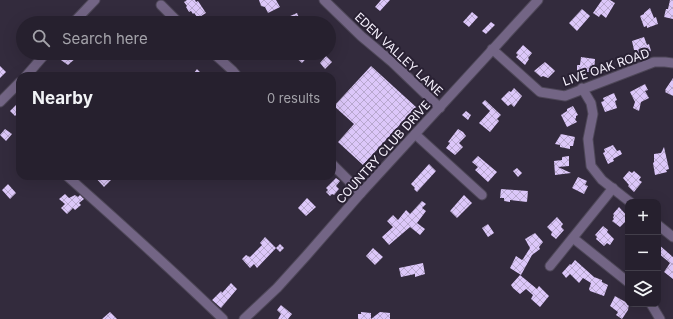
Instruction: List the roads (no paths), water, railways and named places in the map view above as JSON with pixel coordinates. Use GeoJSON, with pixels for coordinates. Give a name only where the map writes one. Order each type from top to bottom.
{"type":"FeatureCollection","features":[{"type":"Feature","properties":{"kind":"street"},"geometry":{"type":"LineString","coordinates":[[80,16],[95,0]]}},
{"type":"Feature","properties":{"kind":"street","name":"EDEN VALLEY LANE"},"geometry":{"type":"LineString","coordinates":[[324,0],[440,108]]}},
{"type":"Feature","properties":{"kind":"street","name":"COUNTRY CLUB DRIVE"},"geometry":{"type":"LineString","coordinates":[[244,319],[277,288],[361,193],[538,0]]}},
{"type":"Feature","properties":{"kind":"street"},"geometry":{"type":"LineString","coordinates":[[161,6],[172,16]]}},
{"type":"Feature","properties":{"kind":"street","name":"LIVE OAK ROAD"},"geometry":{"type":"LineString","coordinates":[[492,49],[540,92],[565,96],[582,88],[654,62],[673,63]]}},
{"type":"Feature","properties":{"kind":"street"},"geometry":{"type":"LineString","coordinates":[[29,72],[40,60]]}},
{"type":"Feature","properties":{"kind":"street"},"geometry":{"type":"LineString","coordinates":[[221,60],[234,72]]}},
{"type":"Feature","properties":{"kind":"street"},"geometry":{"type":"LineString","coordinates":[[0,102],[16,86]]}},
{"type":"Feature","properties":{"kind":"street"},"geometry":{"type":"LineString","coordinates":[[582,88],[591,103],[593,114],[588,139],[591,166],[602,180],[626,199]]}},
{"type":"Feature","properties":{"kind":"street"},"geometry":{"type":"LineString","coordinates":[[415,134],[482,195]]}},
{"type":"Feature","properties":{"kind":"street"},"geometry":{"type":"LineString","coordinates":[[336,168],[361,193]]}},
{"type":"Feature","properties":{"kind":"street"},"geometry":{"type":"LineString","coordinates":[[72,180],[138,239],[153,255],[222,319]]}},
{"type":"Feature","properties":{"kind":"street"},"geometry":{"type":"LineString","coordinates":[[550,266],[613,188]]}},
{"type":"Feature","properties":{"kind":"street"},"geometry":{"type":"LineString","coordinates":[[661,227],[673,237]]}},
{"type":"Feature","properties":{"kind":"street"},"geometry":{"type":"LineString","coordinates":[[573,238],[625,280]]}},
{"type":"Feature","properties":{"kind":"street"},"geometry":{"type":"LineString","coordinates":[[653,307],[660,319]]}}]}
